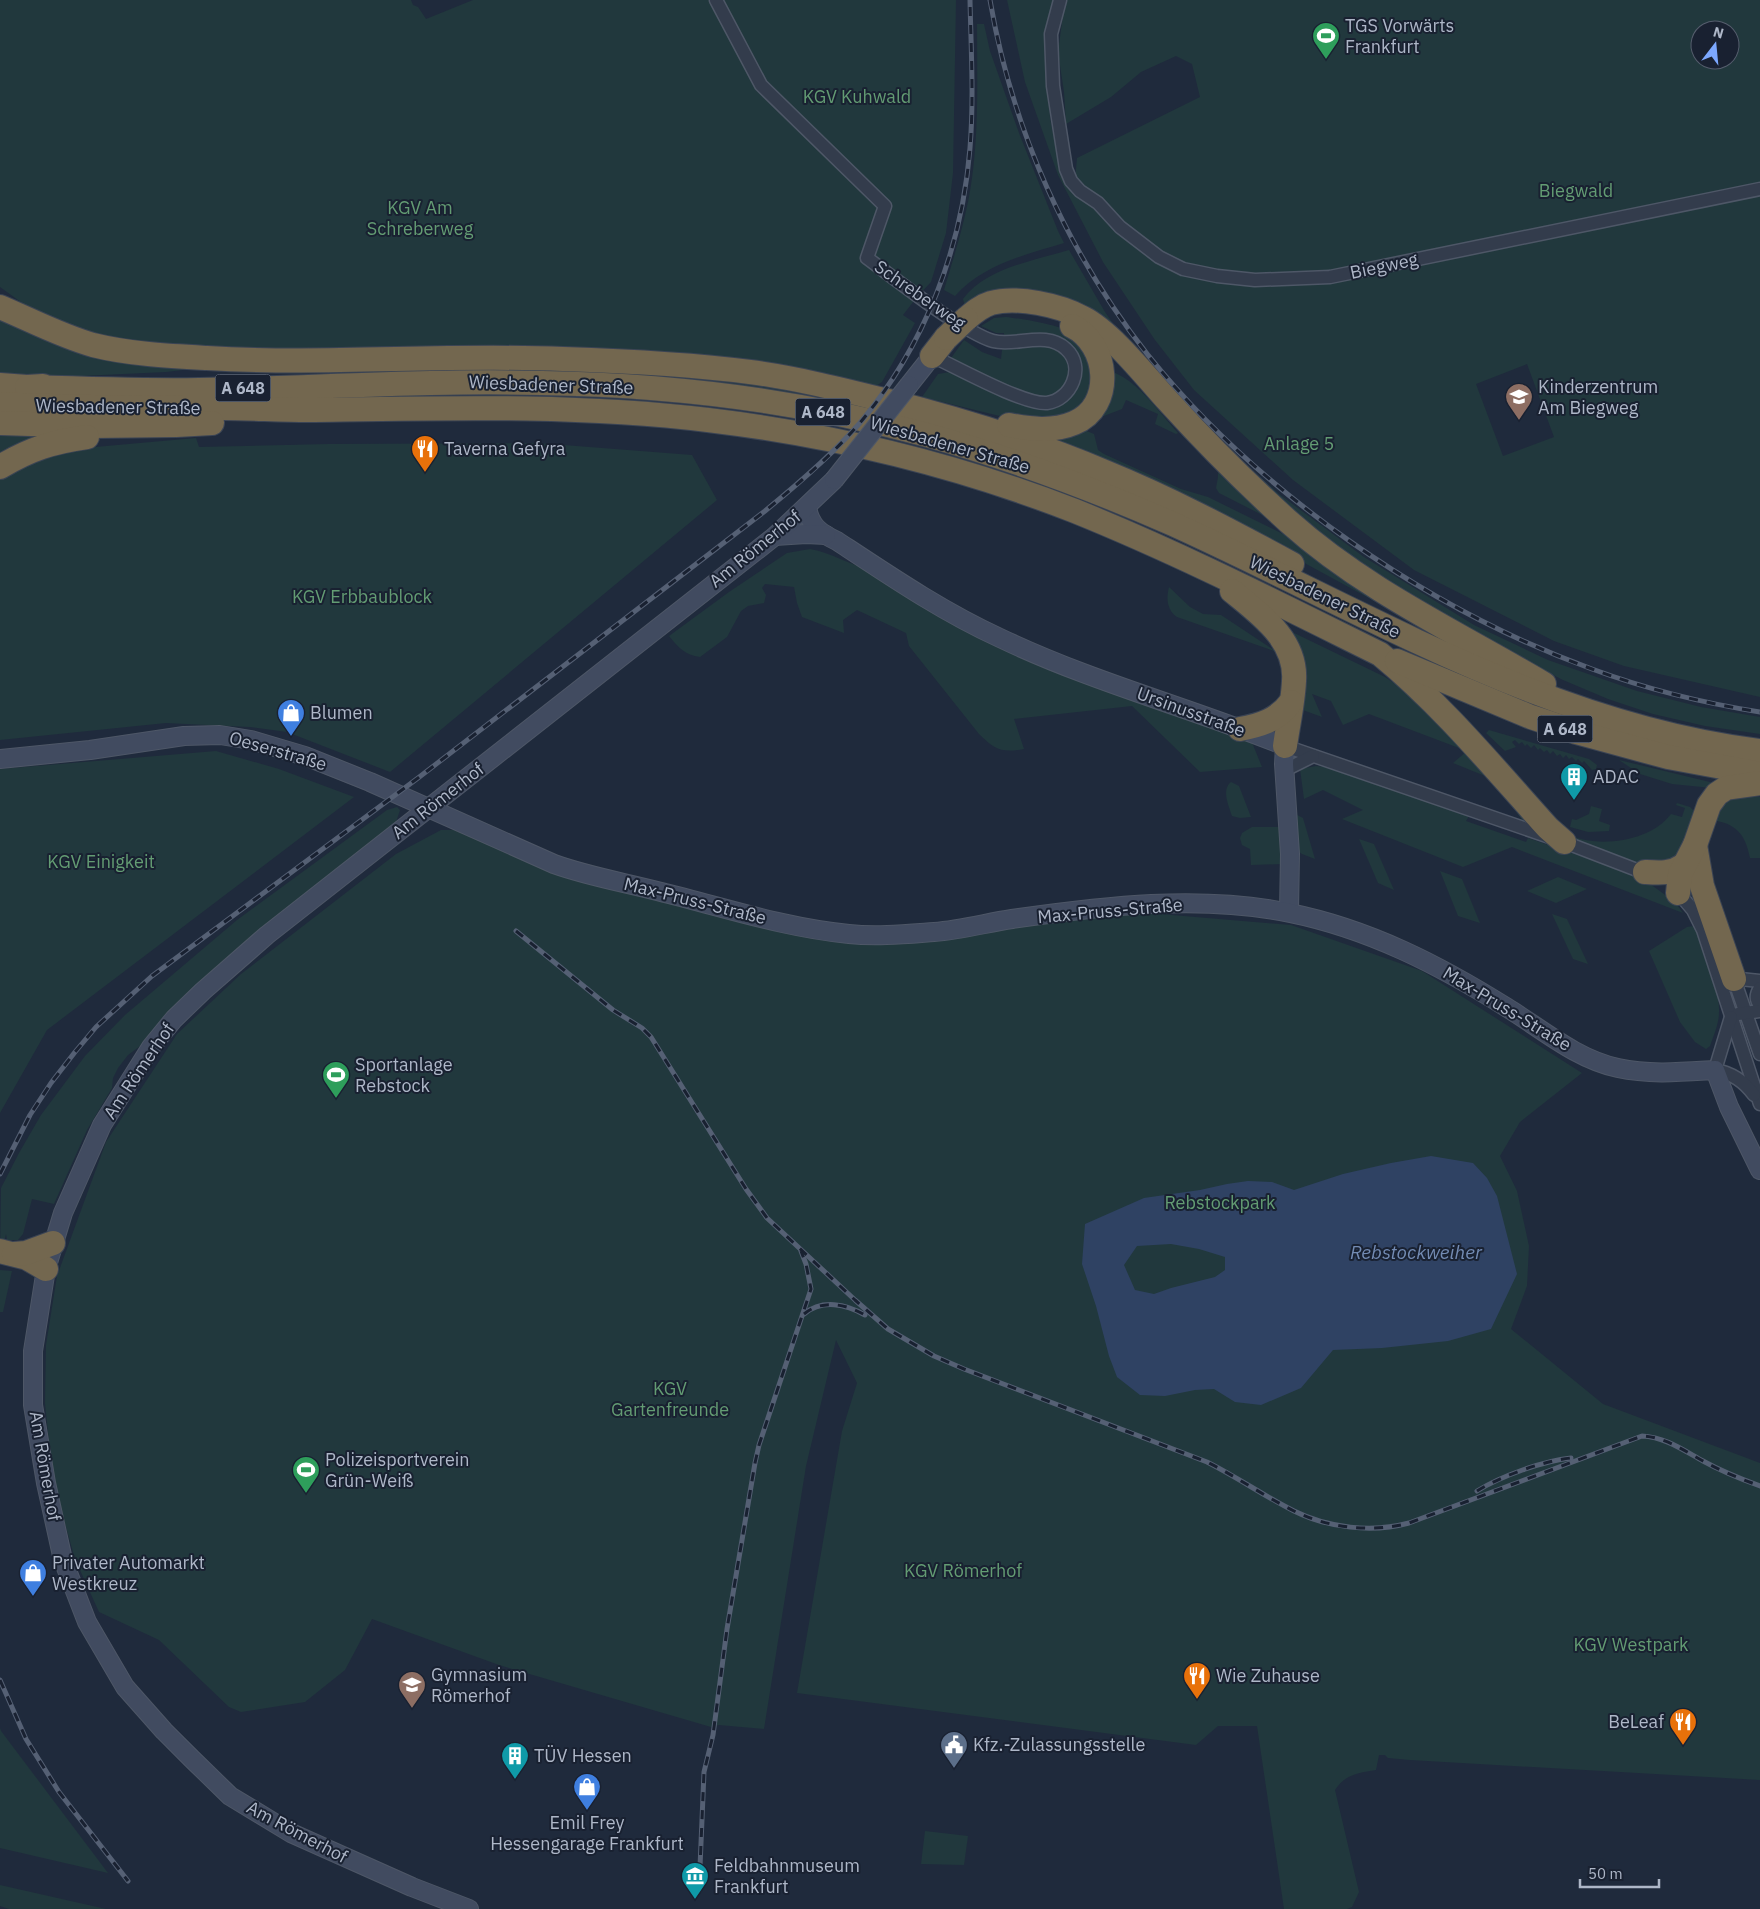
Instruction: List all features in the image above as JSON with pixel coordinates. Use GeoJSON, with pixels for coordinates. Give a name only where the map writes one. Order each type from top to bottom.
{"type":"FeatureCollection","features":[{"type":"Feature","properties":{"kind":"highway"},"geometry":{"type":"LineString","coordinates":[[0,296],[38,323]]}},
{"type":"Feature","properties":{"kind":"highway"},"geometry":{"type":"LineString","coordinates":[[939,347],[978,309],[992,303],[1021,301],[1067,311],[1091,322],[1128,357],[1206,443],[1290,523],[1311,540],[1403,604],[1598,715]]}},
{"type":"Feature","properties":{"kind":"highway"},"geometry":{"type":"LineString","coordinates":[[0,307],[65,335],[94,345],[118,350],[177,356],[284,360],[483,357],[650,363],[751,372],[847,391],[937,414],[1036,445],[1106,472],[1170,501],[1320,581],[1401,634]]}},
{"type":"Feature","properties":{"kind":"highway"},"geometry":{"type":"LineString","coordinates":[[937,414],[1031,429],[1056,428],[1075,423],[1083,418],[1092,409],[1101,388],[1102,369],[1098,356],[1088,338],[1076,329],[1062,322],[1010,311],[989,312],[966,319]]}},
{"type":"Feature","properties":{"kind":"highway","name":"A 648"},"geometry":{"type":"LineString","coordinates":[[0,385],[27,387],[190,372],[284,360]]}},
{"type":"Feature","properties":{"kind":"highway","name":"Wiesbadener Straße"},"geometry":{"type":"LineString","coordinates":[[27,387],[108,390],[201,390],[458,382],[545,383],[633,386],[719,395],[832,413],[926,434],[1057,477],[1172,524],[1401,634],[1519,687],[1598,715],[1670,735],[1760,751]]}},
{"type":"Feature","properties":{"kind":"highway","name":"Wiesbadener Straße"},"geometry":{"type":"LineString","coordinates":[[0,404],[69,408],[467,409],[631,412],[709,420],[834,440],[900,455],[1071,510],[1202,566]]}},
{"type":"Feature","properties":{"kind":"highway","name":"A 648"},"geometry":{"type":"LineString","coordinates":[[0,423],[34,425],[176,425],[241,422],[303,410]]}},
{"type":"Feature","properties":{"kind":"highway","name":"A 648"},"geometry":{"type":"LineString","coordinates":[[0,467],[25,452],[61,441],[176,425]]}},
{"type":"Feature","properties":{"kind":"highway"},"geometry":{"type":"LineString","coordinates":[[1202,566],[1256,611],[1280,636],[1293,659],[1294,680],[1292,697],[1297,755]]}},
{"type":"Feature","properties":{"kind":"highway","name":"A 648"},"geometry":{"type":"LineString","coordinates":[[1202,566],[1380,654]]}},
{"type":"Feature","properties":{"kind":"highway"},"geometry":{"type":"LineString","coordinates":[[1380,654],[1404,674],[1440,710],[1548,828],[1564,842]]}},
{"type":"Feature","properties":{"kind":"highway","name":"Wiesbadener Straße"},"geometry":{"type":"LineString","coordinates":[[1380,654],[1531,717],[1576,732],[1668,756],[1760,774]]}},
{"type":"Feature","properties":{"kind":"highway"},"geometry":{"type":"LineString","coordinates":[[1240,729],[1271,721],[1286,709],[1292,697]]}},
{"type":"Feature","properties":{"kind":"highway"},"geometry":{"type":"LineString","coordinates":[[1678,892],[1678,880],[1706,813],[1717,794],[1726,788],[1760,783]]}},
{"type":"Feature","properties":{"kind":"highway"},"geometry":{"type":"LineString","coordinates":[[1645,872],[1672,871],[1689,855]]}},
{"type":"Feature","properties":{"kind":"highway"},"geometry":{"type":"LineString","coordinates":[[1689,855],[1702,886],[1729,986]]}},
{"type":"Feature","properties":{"kind":"highway"},"geometry":{"type":"LineString","coordinates":[[7,1252],[26,1253],[53,1243]]}},
{"type":"Feature","properties":{"kind":"highway"},"geometry":{"type":"LineString","coordinates":[[7,1252],[38,1263],[46,1269]]}},
{"type":"Feature","properties":{"kind":"main road","name":"Am Römerhof"},"geometry":{"type":"LineString","coordinates":[[469,1909],[412,1887],[291,1833],[230,1796],[164,1731],[125,1687],[87,1622],[63,1560],[46,1483],[33,1405],[33,1351],[46,1269],[53,1243],[79,1175],[102,1125],[151,1046],[174,1018],[268,935],[775,536],[834,480],[939,347]]}},
{"type":"Feature","properties":{"kind":"main road","name":"Ursinusstraße"},"geometry":{"type":"LineString","coordinates":[[807,507],[826,524],[832,538]]}},
{"type":"Feature","properties":{"kind":"main road","name":"Ursinusstraße"},"geometry":{"type":"LineString","coordinates":[[775,536],[806,534],[832,538],[947,611],[999,638],[1050,660],[1240,729],[1297,755]]}},
{"type":"Feature","properties":{"kind":"main road","name":"Oeserstraße"},"geometry":{"type":"LineString","coordinates":[[0,759],[90,750],[184,736],[220,735],[251,740],[305,756],[430,808]]}},
{"type":"Feature","properties":{"kind":"main road"},"geometry":{"type":"LineString","coordinates":[[1289,912],[1290,854],[1287,784],[1284,764],[1297,755]]}},
{"type":"Feature","properties":{"kind":"main road","name":"Max-Pruss-Straße"},"geometry":{"type":"LineString","coordinates":[[430,808],[569,870],[665,892],[757,918],[851,934],[934,932],[1106,908],[1176,903],[1289,912],[1329,922],[1413,954],[1452,974],[1574,1051],[1616,1068],[1650,1073],[1715,1070]]}},
{"type":"Feature","properties":{"kind":"main road"},"geometry":{"type":"LineString","coordinates":[[1715,1070],[1729,1107],[1760,1170]]}},
{"type":"Feature","properties":{"kind":"street","name":"Schreberweg"},"geometry":{"type":"LineString","coordinates":[[716,0],[762,85],[885,206],[867,258],[944,315],[985,338],[994,341],[1036,340],[1058,343],[1072,356],[1075,376],[1068,392],[1060,400],[1036,402],[970,374],[939,347]]}},
{"type":"Feature","properties":{"kind":"street","name":"Biegweg"},"geometry":{"type":"LineString","coordinates":[[1060,0],[1051,34],[1053,86],[1061,146],[1066,169],[1071,181],[1080,191],[1098,203],[1120,227],[1158,257],[1183,269],[1217,276],[1255,280],[1330,277],[1760,188]]}},
{"type":"Feature","properties":{"kind":"street","name":"Ursinusstraße"},"geometry":{"type":"LineString","coordinates":[[1297,755],[1564,842],[1645,872],[1666,883],[1678,892],[1693,910],[1729,986]]}},
{"type":"Feature","properties":{"kind":"street"},"geometry":{"type":"LineString","coordinates":[[1729,986],[1760,980]]}},
{"type":"Feature","properties":{"kind":"street"},"geometry":{"type":"LineString","coordinates":[[1729,986],[1745,1012],[1760,1054]]}},
{"type":"Feature","properties":{"kind":"street"},"geometry":{"type":"LineString","coordinates":[[1729,986],[1731,1017],[1760,1104]]}},
{"type":"Feature","properties":{"kind":"street"},"geometry":{"type":"LineString","coordinates":[[1760,988],[1756,998],[1760,1005]]}},
{"type":"Feature","properties":{"kind":"street"},"geometry":{"type":"LineString","coordinates":[[1731,1017],[1745,1012],[1760,1011]]}},
{"type":"Feature","properties":{"kind":"street"},"geometry":{"type":"LineString","coordinates":[[1715,1070],[1731,1017]]}},
{"type":"Feature","properties":{"kind":"street","name":"Max-Pruss-Straße"},"geometry":{"type":"LineString","coordinates":[[1715,1070],[1727,1072],[1739,1079],[1749,1088],[1760,1104]]}},
{"type":"Feature","properties":{"kind":"green space"},"geometry":{"type":"Polygon","coordinates":[[[0,0],[411,0],[413,5],[418,7],[426,19],[473,0],[956,0],[953,173],[946,233],[931,282],[903,315],[915,323],[882,382],[876,386],[304,352],[161,347],[80,332],[36,313],[0,287],[0,0]]]}},
{"type":"Feature","properties":{"kind":"green space","name":"Biegwald"},"geometry":{"type":"Polygon","coordinates":[[[1007,0],[1058,0],[1049,43],[1050,118],[1060,168],[1074,191],[1077,158],[1200,97],[1192,64],[1176,56],[1141,72],[1111,97],[1066,124],[1064,92],[1058,52],[1065,0],[1760,0],[1760,697],[1624,666],[1554,641],[1414,570],[1293,480],[1194,390],[1155,340],[1103,262],[1058,175],[1025,82],[1007,0]],[[1527,364],[1476,384],[1503,456],[1554,437],[1527,364]]]}},
{"type":"Feature","properties":{"kind":"green space"},"geometry":{"type":"Polygon","coordinates":[[[977,24],[984,24],[990,51],[1019,133],[1064,243],[992,268],[966,285],[955,296],[944,290],[964,220],[972,178],[977,120],[977,24]]]}},
{"type":"Feature","properties":{"kind":"green space"},"geometry":{"type":"Polygon","coordinates":[[[1069,250],[1105,312],[1131,349],[1227,447],[1279,494],[1364,557],[1474,625],[1548,660],[1637,691],[1701,707],[1760,717],[1760,734],[1705,726],[1653,714],[1608,699],[1563,680],[1417,606],[1267,494],[1093,316],[965,306],[963,299],[973,288],[997,273],[1026,262],[1069,250]]]}},
{"type":"Feature","properties":{"kind":"green space"},"geometry":{"type":"Polygon","coordinates":[[[0,309],[41,331],[225,365],[166,372],[59,377],[0,373],[0,309]]]}},
{"type":"Feature","properties":{"kind":"green space"},"geometry":{"type":"Polygon","coordinates":[[[1006,317],[1034,321],[1067,330],[1075,334],[1083,343],[1097,379],[1072,419],[1016,420],[922,397],[938,374],[950,372],[956,375],[951,358],[964,340],[982,352],[1001,359],[1004,333],[996,333],[981,326],[994,318],[1006,317]]]}},
{"type":"Feature","properties":{"kind":"green space"},"geometry":{"type":"Polygon","coordinates":[[[570,367],[646,371],[777,387],[863,404],[861,408],[771,391],[698,380],[634,374],[570,372],[570,367]]]}},
{"type":"Feature","properties":{"kind":"green space"},"geometry":{"type":"Polygon","coordinates":[[[1108,370],[1138,388],[1178,433],[1176,434],[1155,424],[1158,414],[1126,400],[1122,409],[1096,419],[1108,370]]]}},
{"type":"Feature","properties":{"kind":"green space"},"geometry":{"type":"Polygon","coordinates":[[[1082,429],[1094,434],[1098,450],[1104,454],[1181,489],[1208,497],[1289,537],[1424,628],[1266,542],[1040,436],[1082,429]]]}},
{"type":"Feature","properties":{"kind":"green space"},"geometry":{"type":"Polygon","coordinates":[[[0,433],[53,435],[0,460],[0,433]]]}},
{"type":"Feature","properties":{"kind":"green space","name":"KGV Erbbaublock"},"geometry":{"type":"Polygon","coordinates":[[[196,438],[199,447],[538,443],[692,455],[717,500],[390,772],[287,732],[250,727],[166,723],[0,740],[0,477],[25,463],[73,449],[196,438]]]}},
{"type":"Feature","properties":{"kind":"green space"},"geometry":{"type":"Polygon","coordinates":[[[1218,467],[1272,520],[1219,493],[1216,488],[1218,467]]]}},
{"type":"Feature","properties":{"kind":"green space"},"geometry":{"type":"Polygon","coordinates":[[[810,549],[871,570],[951,620],[1251,740],[1262,767],[1200,772],[1132,706],[1014,719],[1024,749],[1010,751],[999,749],[979,734],[909,646],[906,633],[857,610],[843,620],[844,633],[802,617],[794,587],[765,584],[762,588],[766,595],[764,603],[748,606],[741,611],[727,637],[700,657],[682,650],[669,636],[787,553],[810,549]]]}},
{"type":"Feature","properties":{"kind":"green space"},"geometry":{"type":"Polygon","coordinates":[[[1169,587],[1190,607],[1203,614],[1221,615],[1277,652],[1177,617],[1171,611],[1168,604],[1169,587]]]}},
{"type":"Feature","properties":{"kind":"green space"},"geometry":{"type":"Polygon","coordinates":[[[1288,630],[1385,677],[1422,702],[1543,830],[1524,823],[1504,794],[1490,778],[1453,763],[1467,751],[1369,714],[1343,725],[1331,701],[1312,694],[1322,717],[1300,709],[1288,630]]]}},
{"type":"Feature","properties":{"kind":"green space"},"geometry":{"type":"Polygon","coordinates":[[[1489,730],[1589,759],[1597,765],[1596,769],[1592,770],[1584,761],[1582,763],[1578,759],[1576,761],[1572,757],[1569,759],[1566,755],[1563,758],[1560,754],[1557,756],[1553,751],[1550,754],[1547,750],[1544,752],[1540,748],[1538,750],[1534,745],[1531,748],[1527,744],[1525,746],[1522,742],[1519,744],[1515,740],[1512,742],[1516,747],[1505,751],[1486,733],[1489,730]]]}},
{"type":"Feature","properties":{"kind":"green space","name":"KGV Einigkeit"},"geometry":{"type":"Polygon","coordinates":[[[216,751],[279,769],[354,797],[47,1030],[0,1113],[0,769],[216,751]]]}},
{"type":"Feature","properties":{"kind":"green space"},"geometry":{"type":"Polygon","coordinates":[[[1619,760],[1714,783],[1712,788],[1672,784],[1640,774],[1619,760]]]}},
{"type":"Feature","properties":{"kind":"green space"},"geometry":{"type":"Polygon","coordinates":[[[1316,766],[1333,768],[1469,816],[1466,821],[1526,842],[1528,838],[1639,876],[1675,902],[1683,913],[1512,847],[1463,867],[1342,819],[1363,810],[1323,790],[1304,799],[1300,769],[1316,766]]]}},
{"type":"Feature","properties":{"kind":"green space"},"geometry":{"type":"Polygon","coordinates":[[[1231,782],[1239,786],[1251,817],[1240,818],[1232,816],[1226,794],[1228,785],[1231,782]]]}},
{"type":"Feature","properties":{"kind":"green space"},"geometry":{"type":"Polygon","coordinates":[[[1734,795],[1760,797],[1760,858],[1750,858],[1742,836],[1733,827],[1712,820],[1714,812],[1734,795]]]}},
{"type":"Feature","properties":{"kind":"green space"},"geometry":{"type":"Polygon","coordinates":[[[1677,803],[1690,807],[1695,812],[1690,834],[1676,858],[1644,866],[1577,842],[1572,836],[1584,840],[1611,841],[1639,836],[1651,831],[1671,814],[1682,817],[1685,808],[1676,805],[1677,803]]]}},
{"type":"Feature","properties":{"kind":"green space"},"geometry":{"type":"Polygon","coordinates":[[[1591,806],[1602,809],[1599,821],[1610,825],[1609,831],[1588,832],[1570,827],[1572,819],[1576,820],[1589,814],[1591,806]]]}},
{"type":"Feature","properties":{"kind":"green space"},"geometry":{"type":"Polygon","coordinates":[[[397,807],[400,810],[396,822],[338,870],[147,1041],[128,1055],[118,1068],[113,1078],[112,1088],[87,1130],[54,1204],[32,1199],[23,1234],[18,1240],[7,1240],[6,1234],[0,1260],[1,1188],[41,1115],[85,1056],[125,1015],[237,920],[387,810],[397,807]]]}},
{"type":"Feature","properties":{"kind":"green space"},"geometry":{"type":"Polygon","coordinates":[[[1293,813],[1303,818],[1315,859],[1302,854],[1294,848],[1293,813]]]}},
{"type":"Feature","properties":{"kind":"green space"},"geometry":{"type":"Polygon","coordinates":[[[1252,827],[1282,827],[1282,864],[1251,865],[1250,849],[1242,845],[1240,838],[1242,833],[1252,827]]]}},
{"type":"Feature","properties":{"kind":"green space"},"geometry":{"type":"Polygon","coordinates":[[[441,830],[458,830],[848,940],[1113,910],[1291,925],[1422,971],[1582,1073],[1520,1122],[1500,1156],[1517,1191],[1529,1246],[1527,1286],[1511,1329],[1603,1404],[1760,1463],[1760,1780],[1410,1760],[1388,1758],[1385,1755],[1379,1755],[1376,1770],[1348,1777],[1335,1790],[1359,1892],[1352,1907],[1347,1909],[1284,1909],[1257,1726],[1218,1726],[1196,1745],[797,1693],[842,1431],[857,1383],[836,1340],[806,1466],[764,1729],[719,1725],[711,1727],[499,1665],[372,1619],[345,1670],[305,1702],[241,1712],[229,1707],[159,1640],[99,1612],[75,1559],[53,1481],[45,1403],[46,1345],[57,1276],[106,1142],[177,1034],[241,974],[396,854],[441,830]]]}},
{"type":"Feature","properties":{"kind":"green space"},"geometry":{"type":"Polygon","coordinates":[[[1359,839],[1374,844],[1394,890],[1378,883],[1359,839]]]}},
{"type":"Feature","properties":{"kind":"green space"},"geometry":{"type":"Polygon","coordinates":[[[1440,871],[1462,879],[1480,923],[1458,916],[1440,871]]]}},
{"type":"Feature","properties":{"kind":"green space"},"geometry":{"type":"Polygon","coordinates":[[[1558,877],[1587,889],[1556,903],[1527,891],[1558,877]]]}},
{"type":"Feature","properties":{"kind":"green space"},"geometry":{"type":"Polygon","coordinates":[[[1552,914],[1567,919],[1588,964],[1573,959],[1552,914]]]}},
{"type":"Feature","properties":{"kind":"green space"},"geometry":{"type":"Polygon","coordinates":[[[1694,926],[1711,968],[1719,1002],[1717,1025],[1710,1046],[1706,1049],[1695,1042],[1680,1022],[1649,951],[1687,927],[1694,926]]]}},
{"type":"Feature","properties":{"kind":"green space"},"geometry":{"type":"Polygon","coordinates":[[[0,1270],[12,1271],[3,1312],[0,1312],[0,1270]]]}},
{"type":"Feature","properties":{"kind":"green space"},"geometry":{"type":"Polygon","coordinates":[[[0,1728],[1,1731],[108,1873],[0,1848],[0,1728]]]}},
{"type":"Feature","properties":{"kind":"green space"},"geometry":{"type":"Polygon","coordinates":[[[925,1831],[968,1836],[964,1865],[921,1864],[925,1831]]]}},
{"type":"Feature","properties":{"kind":"green space"},"geometry":{"type":"Polygon","coordinates":[[[0,1885],[106,1909],[9,1909],[0,1906],[0,1885]]]}},
{"type":"Feature","properties":{"kind":"water","name":"Rebstockweiher"},"geometry":{"type":"Polygon","coordinates":[[[1431,1156],[1473,1163],[1487,1178],[1497,1196],[1517,1274],[1491,1329],[1448,1341],[1382,1348],[1333,1350],[1301,1388],[1261,1405],[1235,1402],[1214,1389],[1195,1390],[1165,1396],[1140,1395],[1117,1377],[1082,1264],[1085,1224],[1144,1198],[1248,1181],[1272,1182],[1294,1190],[1343,1174],[1431,1156]],[[1171,1244],[1137,1246],[1124,1265],[1135,1290],[1154,1294],[1215,1277],[1225,1270],[1225,1257],[1199,1249],[1171,1244]]]}},
{"type":"Feature","properties":{"kind":"railway"},"geometry":{"type":"LineString","coordinates":[[0,1174],[30,1115],[51,1083],[96,1027],[152,976],[418,778],[765,511],[814,469],[859,424],[903,362],[921,329],[949,259],[959,222],[966,185],[972,111],[970,0]]}},
{"type":"Feature","properties":{"kind":"railway"},"geometry":{"type":"LineString","coordinates":[[990,0],[1000,48],[1028,142],[1068,231],[1092,274],[1148,355],[1192,405],[1241,453],[1293,499],[1349,541],[1408,579],[1468,614],[1530,644],[1612,676],[1675,695],[1760,712]]}},
{"type":"Feature","properties":{"kind":"railway"},"geometry":{"type":"LineString","coordinates":[[516,931],[613,1010],[642,1028],[651,1037],[746,1189],[767,1218],[888,1329],[934,1356],[1207,1462],[1294,1511],[1307,1517],[1336,1525],[1380,1528],[1409,1523],[1642,1436],[1666,1441],[1717,1468],[1760,1486]]}},
{"type":"Feature","properties":{"kind":"railway"},"geometry":{"type":"LineString","coordinates":[[699,1891],[704,1772],[713,1735],[727,1629],[755,1463],[759,1445],[811,1289],[806,1264],[801,1251]]}},
{"type":"Feature","properties":{"kind":"railway"},"geometry":{"type":"LineString","coordinates":[[804,1314],[818,1306],[834,1305],[850,1308],[865,1315]]}},
{"type":"Feature","properties":{"kind":"railway"},"geometry":{"type":"LineString","coordinates":[[1477,1491],[1522,1470],[1548,1462],[1571,1458]]}},
{"type":"Feature","properties":{"kind":"railway"},"geometry":{"type":"LineString","coordinates":[[0,1680],[26,1739],[59,1792],[128,1881]]}},
{"type":"Feature","properties":{"kind":"place","name":"TGS Vorwärts Frankfurt"},"geometry":{"type":"Point","coordinates":[1326,60]}},
{"type":"Feature","properties":{"kind":"place","name":"Kinderzentrum Am Biegweg"},"geometry":{"type":"Point","coordinates":[1519,421]}},
{"type":"Feature","properties":{"kind":"place","name":"Taverna Gefyra"},"geometry":{"type":"Point","coordinates":[425,473]}},
{"type":"Feature","properties":{"kind":"place","name":"Blumen"},"geometry":{"type":"Point","coordinates":[291,737]}},
{"type":"Feature","properties":{"kind":"place","name":"ADAC"},"geometry":{"type":"Point","coordinates":[1574,801]}},
{"type":"Feature","properties":{"kind":"place","name":"Sportanlage Rebstock"},"geometry":{"type":"Point","coordinates":[336,1099]}},
{"type":"Feature","properties":{"kind":"place","name":"Polizeisportverein Grün-Weiß"},"geometry":{"type":"Point","coordinates":[306,1494]}},
{"type":"Feature","properties":{"kind":"place","name":"Privater Automarkt Westkreuz"},"geometry":{"type":"Point","coordinates":[33,1597]}},
{"type":"Feature","properties":{"kind":"place","name":"Wie Zuhause"},"geometry":{"type":"Point","coordinates":[1197,1700]}},
{"type":"Feature","properties":{"kind":"place","name":"Gymnasium Römerhof"},"geometry":{"type":"Point","coordinates":[412,1709]}},
{"type":"Feature","properties":{"kind":"place","name":"BeLeaf"},"geometry":{"type":"Point","coordinates":[1683,1746]}},
{"type":"Feature","properties":{"kind":"place","name":"Kfz.-Zulassungsstelle"},"geometry":{"type":"Point","coordinates":[954,1769]}},
{"type":"Feature","properties":{"kind":"place","name":"TÜV Hessen"},"geometry":{"type":"Point","coordinates":[515,1780]}},
{"type":"Feature","properties":{"kind":"place","name":"Emil Frey Hessengarage Frankfurt"},"geometry":{"type":"Point","coordinates":[587,1811]}},
{"type":"Feature","properties":{"kind":"place","name":"Feldbahnmuseum Frankfurt"},"geometry":{"type":"Point","coordinates":[695,1900]}},
{"type":"Feature","properties":{"kind":"park label","name":"KGV Kuhwald"},"geometry":{"type":"Point","coordinates":[857,97]}},
{"type":"Feature","properties":{"kind":"park label","name":"KGV Am Schreberweg"},"geometry":{"type":"Point","coordinates":[420,218]}},
{"type":"Feature","properties":{"kind":"park label","name":"Anlage 5"},"geometry":{"type":"Point","coordinates":[1299,444]}},
{"type":"Feature","properties":{"kind":"park label","name":"Rebstockpark"},"geometry":{"type":"Point","coordinates":[1220,1203]}},
{"type":"Feature","properties":{"kind":"park label","name":"KGV Gartenfreunde"},"geometry":{"type":"Point","coordinates":[670,1399]}},
{"type":"Feature","properties":{"kind":"park label","name":"KGV Römerhof"},"geometry":{"type":"Point","coordinates":[963,1571]}},
{"type":"Feature","properties":{"kind":"park label","name":"KGV Westpark"},"geometry":{"type":"Point","coordinates":[1631,1645]}}]}
